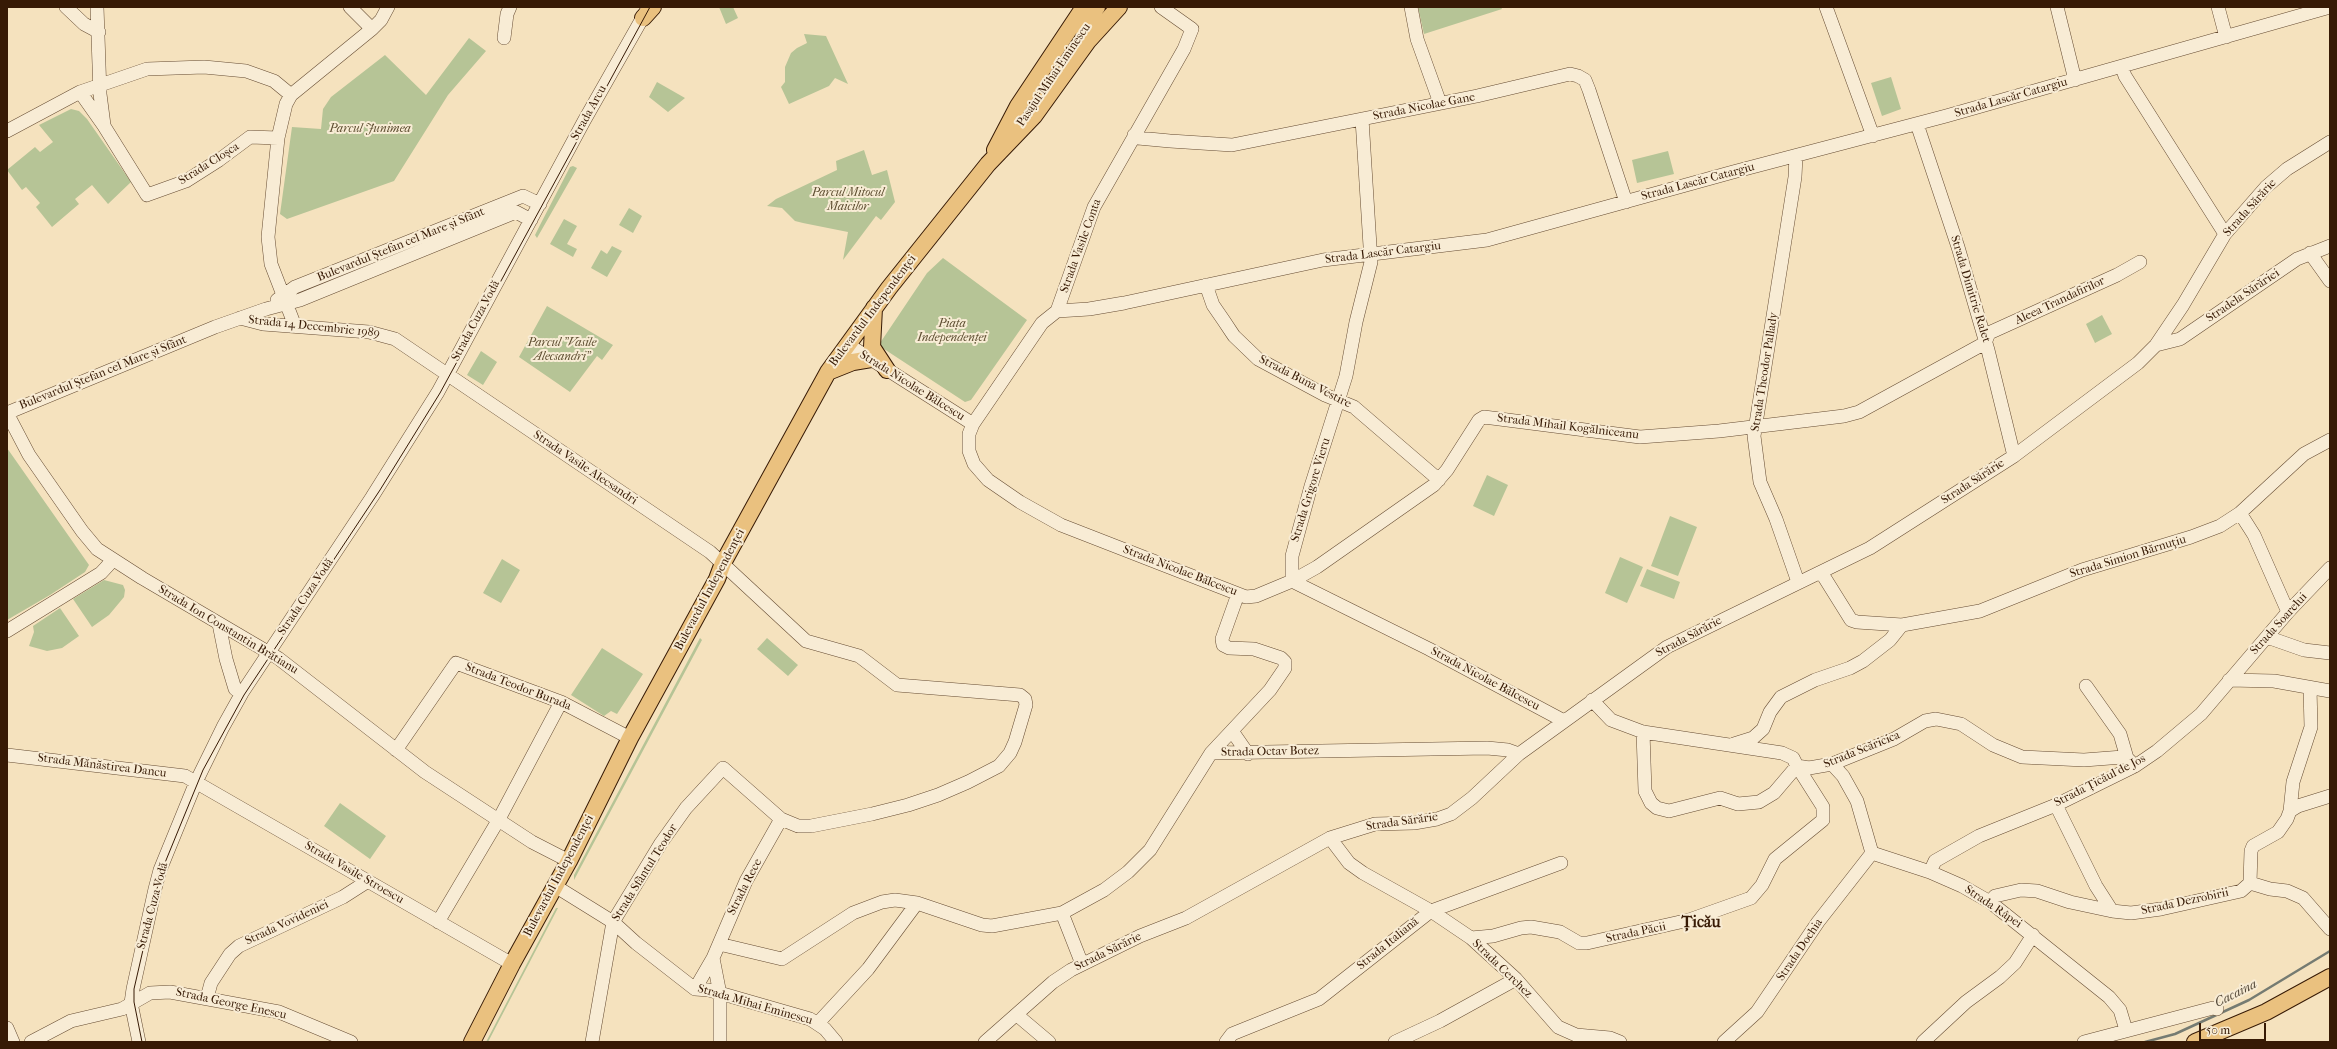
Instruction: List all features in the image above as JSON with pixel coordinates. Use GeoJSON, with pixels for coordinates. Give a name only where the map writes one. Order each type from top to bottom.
{"type":"FeatureCollection","features":[{"type":"Feature","properties":{"kind":"main road"},"geometry":{"type":"LineString","coordinates":[[1069,28],[1078,7]]}},
{"type":"Feature","properties":{"kind":"main road"},"geometry":{"type":"LineString","coordinates":[[1004,141],[1018,106],[1084,7]]}},
{"type":"Feature","properties":{"kind":"main road","name":"Pasajul Mihai Eminescu"},"geometry":{"type":"LineString","coordinates":[[1004,141],[1063,51],[1097,7]]}},
{"type":"Feature","properties":{"kind":"main road","name":"Pasajul Mihai Eminescu"},"geometry":{"type":"LineString","coordinates":[[1004,141],[1067,53],[1103,7]]}},
{"type":"Feature","properties":{"kind":"main road"},"geometry":{"type":"LineString","coordinates":[[1004,141],[1034,116],[1088,41],[1119,7]]}},
{"type":"Feature","properties":{"kind":"main road","name":"Bulevardul Independenței"},"geometry":{"type":"LineString","coordinates":[[472,1042],[512,964],[569,861],[630,738],[709,593],[723,563],[828,372],[874,308],[988,164],[1004,141]]}},
{"type":"Feature","properties":{"kind":"main road"},"geometry":{"type":"LineString","coordinates":[[874,308],[872,347],[874,353],[887,370]]}},
{"type":"Feature","properties":{"kind":"main road"},"geometry":{"type":"LineString","coordinates":[[828,372],[853,362],[870,359]]}},
{"type":"Feature","properties":{"kind":"main road"},"geometry":{"type":"LineString","coordinates":[[2195,1042],[2266,1012],[2330,977]]}},
{"type":"Feature","properties":{"kind":"street"},"geometry":{"type":"LineString","coordinates":[[66,7],[84,24],[99,32]]}},
{"type":"Feature","properties":{"kind":"street","name":"Strada Cloșca"},"geometry":{"type":"LineString","coordinates":[[97,7],[101,84],[100,94],[104,126]]}},
{"type":"Feature","properties":{"kind":"street"},"geometry":{"type":"LineString","coordinates":[[350,7],[372,29]]}},
{"type":"Feature","properties":{"kind":"street"},"geometry":{"type":"LineString","coordinates":[[295,326],[271,264],[268,237],[278,138],[286,104],[291,95],[372,29],[381,20],[388,7]]}},
{"type":"Feature","properties":{"kind":"street"},"geometry":{"type":"LineString","coordinates":[[504,38],[506,14],[510,7]]}},
{"type":"Feature","properties":{"kind":"street","name":"Strada Vasile Conta"},"geometry":{"type":"LineString","coordinates":[[1057,311],[1094,207],[1184,49],[1192,29],[1161,7]]}},
{"type":"Feature","properties":{"kind":"street"},"geometry":{"type":"LineString","coordinates":[[1411,7],[1417,39],[1440,103]]}},
{"type":"Feature","properties":{"kind":"street"},"geometry":{"type":"LineString","coordinates":[[1826,7],[1873,136]]}},
{"type":"Feature","properties":{"kind":"street"},"geometry":{"type":"LineString","coordinates":[[2057,7],[2075,80]]}},
{"type":"Feature","properties":{"kind":"street"},"geometry":{"type":"LineString","coordinates":[[2218,7],[2226,37]]}},
{"type":"Feature","properties":{"kind":"street","name":"Strada Lascăr Catargiu"},"geometry":{"type":"LineString","coordinates":[[1057,311],[1117,304],[1322,260],[1487,240],[1917,124],[2330,7]]}},
{"type":"Feature","properties":{"kind":"street","name":"Strada Arcu"},"geometry":{"type":"LineString","coordinates":[[531,220],[648,10]]}},
{"type":"Feature","properties":{"kind":"street"},"geometry":{"type":"LineString","coordinates":[[2122,67],[2125,76],[2225,234]]}},
{"type":"Feature","properties":{"kind":"street"},"geometry":{"type":"LineString","coordinates":[[7,131],[80,92],[147,69],[224,68],[260,74],[274,81],[291,95]]}},
{"type":"Feature","properties":{"kind":"street","name":"Strada Nicolae Gane"},"geometry":{"type":"LineString","coordinates":[[1134,135],[1138,138],[1232,145],[1440,103],[1570,74],[1585,80],[1626,202]]}},
{"type":"Feature","properties":{"kind":"street","name":"Strada Cloșca"},"geometry":{"type":"LineString","coordinates":[[80,92],[104,126],[147,195],[186,182],[250,137],[278,138]]}},
{"type":"Feature","properties":{"kind":"street","name":"Strada Grigore Vieru"},"geometry":{"type":"LineString","coordinates":[[1292,581],[1292,556],[1311,486],[1339,401],[1371,262],[1362,119]]}},
{"type":"Feature","properties":{"kind":"street","name":"Strada Dimitrie Ralet"},"geometry":{"type":"LineString","coordinates":[[1917,124],[1958,247],[1985,343],[2014,456]]}},
{"type":"Feature","properties":{"kind":"street","name":"Strada Sărărie"},"geometry":{"type":"LineString","coordinates":[[985,1042],[1053,982],[1082,964],[1186,918],[1330,838],[1375,824],[1414,823],[1437,819],[1451,814],[1472,798],[1519,754],[1667,647],[1870,548],[2014,456],[2138,363],[2156,344],[2182,305],[2225,234],[2266,186],[2288,169],[2330,142]]}},
{"type":"Feature","properties":{"kind":"street","name":"Strada Theodor Pallady"},"geometry":{"type":"LineString","coordinates":[[1796,156],[1792,199],[1756,426],[1755,450],[1760,482],[1776,519],[1798,582]]}},
{"type":"Feature","properties":{"kind":"street","name":"Bulevardul Ștefan cel Mare și Sfânt"},"geometry":{"type":"LineString","coordinates":[[285,300],[295,288],[368,257],[523,196],[540,204]]}},
{"type":"Feature","properties":{"kind":"street","name":"Bulevardul Ștefan cel Mare și Sfânt"},"geometry":{"type":"LineString","coordinates":[[7,413],[285,300],[516,212],[531,220]]}},
{"type":"Feature","properties":{"kind":"street","name":"Strada Cuza Vodă"},"geometry":{"type":"LineString","coordinates":[[139,1042],[132,1003],[138,965],[160,870],[196,782],[223,727],[242,693],[409,440],[448,375],[531,220]]}},
{"type":"Feature","properties":{"kind":"street","name":"Stradela Sărăriei"},"geometry":{"type":"LineString","coordinates":[[2156,344],[2180,339],[2297,259],[2330,246]]}},
{"type":"Feature","properties":{"kind":"street"},"geometry":{"type":"LineString","coordinates":[[2310,254],[2330,281]]}},
{"type":"Feature","properties":{"kind":"street","name":"Aleea Trandafirilor"},"geometry":{"type":"LineString","coordinates":[[1985,343],[1990,333],[2117,275],[2140,262]]}},
{"type":"Feature","properties":{"kind":"street","name":"Strada Buna Vestire"},"geometry":{"type":"LineString","coordinates":[[1206,285],[1214,305],[1234,336],[1258,359],[1339,401],[1354,407],[1439,480]]}},
{"type":"Feature","properties":{"kind":"street"},"geometry":{"type":"LineString","coordinates":[[973,424],[1042,323],[1057,311]]}},
{"type":"Feature","properties":{"kind":"street","name":"Strada 14 Decembrie 1989"},"geometry":{"type":"LineString","coordinates":[[240,318],[263,324],[384,334],[395,339],[448,375]]}},
{"type":"Feature","properties":{"kind":"street","name":"Strada Mihail Kogălniceanu"},"geometry":{"type":"LineString","coordinates":[[1292,581],[1342,552],[1439,480],[1472,430],[1484,417],[1640,437],[1828,419],[1859,412],[1985,343]]}},
{"type":"Feature","properties":{"kind":"street","name":"Strada Nicolae Bălcescu"},"geometry":{"type":"LineString","coordinates":[[848,344],[973,424],[968,443],[974,464],[988,480],[1020,502],[1061,525],[1238,594],[1256,596],[1292,581],[1428,649],[1564,721]]}},
{"type":"Feature","properties":{"kind":"street","name":"Strada Vasile Alecsandri"},"geometry":{"type":"LineString","coordinates":[[448,375],[723,563],[806,641],[859,656],[897,685],[915,688],[1020,695],[1025,699],[1026,705],[1010,753],[999,766],[968,782],[938,795],[872,814],[806,826],[798,826],[781,819]]}},
{"type":"Feature","properties":{"kind":"street","name":"Strada Ion Constantin Brătianu"},"geometry":{"type":"LineString","coordinates":[[7,413],[29,455],[82,531],[97,548],[113,560],[269,653],[319,688],[396,750],[532,842],[569,861]]}},
{"type":"Feature","properties":{"kind":"street","name":"Strada Simion Bărnuțiu"},"geometry":{"type":"LineString","coordinates":[[1822,572],[1851,620],[1857,622],[1902,625],[1980,611],[2082,570],[2191,537],[2220,526],[2240,514],[2304,454],[2330,440]]}},
{"type":"Feature","properties":{"kind":"street"},"geometry":{"type":"LineString","coordinates":[[2240,514],[2257,541],[2288,612]]}},
{"type":"Feature","properties":{"kind":"street"},"geometry":{"type":"LineString","coordinates":[[7,631],[101,572],[113,560]]}},
{"type":"Feature","properties":{"kind":"street","name":"Strada Soarelui"},"geometry":{"type":"LineString","coordinates":[[2229,680],[2288,612],[2330,568]]}},
{"type":"Feature","properties":{"kind":"street","name":"Strada Octav Botez"},"geometry":{"type":"LineString","coordinates":[[1211,753],[1270,690],[1285,668],[1285,662],[1281,658],[1254,649],[1229,648],[1223,646],[1222,638],[1238,594]]}},
{"type":"Feature","properties":{"kind":"street"},"geometry":{"type":"LineString","coordinates":[[219,624],[235,689],[242,693]]}},
{"type":"Feature","properties":{"kind":"street"},"geometry":{"type":"LineString","coordinates":[[1729,745],[1753,738],[1763,729],[1770,712],[1781,698],[1814,680],[1850,668],[1863,661],[1890,640],[1902,625]]}},
{"type":"Feature","properties":{"kind":"street"},"geometry":{"type":"LineString","coordinates":[[2266,637],[2304,650],[2330,653]]}},
{"type":"Feature","properties":{"kind":"street","name":"Strada Teodor Burada"},"geometry":{"type":"LineString","coordinates":[[396,750],[456,663],[561,702],[630,738]]}},
{"type":"Feature","properties":{"kind":"street"},"geometry":{"type":"LineString","coordinates":[[2229,680],[2274,681],[2330,691]]}},
{"type":"Feature","properties":{"kind":"street","name":"Strada Țicăul de Jos"},"geometry":{"type":"LineString","coordinates":[[1930,872],[1935,861],[1979,836],[2056,805],[2131,762],[2157,751],[2201,714],[2229,680]]}},
{"type":"Feature","properties":{"kind":"street"},"geometry":{"type":"LineString","coordinates":[[2086,686],[2120,734],[2131,762]]}},
{"type":"Feature","properties":{"kind":"street"},"geometry":{"type":"LineString","coordinates":[[2310,688],[2311,727],[2293,782],[2290,811],[2287,819],[2278,832],[2253,846],[2251,851],[2250,883],[2270,889],[2287,891],[2303,898],[2330,929]]}},
{"type":"Feature","properties":{"kind":"street"},"geometry":{"type":"LineString","coordinates":[[1592,700],[1611,720],[1643,732],[1782,753],[1793,758],[1798,766],[1774,793],[1759,802],[1738,804],[1720,798],[1713,798],[1674,810],[1663,810],[1651,804],[1645,791],[1643,732]]}},
{"type":"Feature","properties":{"kind":"street"},"geometry":{"type":"LineString","coordinates":[[438,922],[499,819],[561,702]]}},
{"type":"Feature","properties":{"kind":"street","name":"Strada Scăricica"},"geometry":{"type":"LineString","coordinates":[[1798,766],[1821,768],[1894,739],[1924,721],[1936,719],[1961,724],[1994,745],[2022,757],[2131,762]]}},
{"type":"Feature","properties":{"kind":"street"},"geometry":{"type":"LineString","coordinates":[[1232,731],[1248,754]]}},
{"type":"Feature","properties":{"kind":"street","name":"Strada Octav Botez"},"geometry":{"type":"LineString","coordinates":[[1211,753],[1248,754],[1487,748],[1508,750],[1519,754]]}},
{"type":"Feature","properties":{"kind":"street"},"geometry":{"type":"LineString","coordinates":[[719,944],[782,959],[853,913],[866,907],[895,900],[917,903],[982,925],[1033,920],[1062,913],[1104,890],[1128,872],[1142,859],[1150,850],[1211,753]]}},
{"type":"Feature","properties":{"kind":"street","name":"Strada Mănăstirea Dancu"},"geometry":{"type":"LineString","coordinates":[[7,755],[169,773],[185,776],[196,782]]}},
{"type":"Feature","properties":{"kind":"street"},"geometry":{"type":"LineString","coordinates":[[1832,764],[1843,776],[1856,801],[1872,853]]}},
{"type":"Feature","properties":{"kind":"street","name":"Strada Păcii"},"geometry":{"type":"LineString","coordinates":[[1471,938],[1493,936],[1521,928],[1531,927],[1560,932],[1579,943],[1587,943],[1678,924],[1751,898],[1762,885],[1775,859],[1823,820],[1823,808],[1798,766]]}},
{"type":"Feature","properties":{"kind":"street","name":"Strada Sfântul Teodor"},"geometry":{"type":"LineString","coordinates":[[592,1042],[613,922],[661,843],[686,808],[723,768],[781,819]]}},
{"type":"Feature","properties":{"kind":"street","name":"Strada Vasile Stroescu"},"geometry":{"type":"LineString","coordinates":[[196,782],[512,964]]}},
{"type":"Feature","properties":{"kind":"street"},"geometry":{"type":"LineString","coordinates":[[2290,811],[2298,806],[2330,796]]}},
{"type":"Feature","properties":{"kind":"street"},"geometry":{"type":"LineString","coordinates":[[2056,805],[2096,886],[2112,911]]}},
{"type":"Feature","properties":{"kind":"street","name":"Strada Rece"},"geometry":{"type":"LineString","coordinates":[[694,990],[713,958],[746,882],[781,819]]}},
{"type":"Feature","properties":{"kind":"street","name":"Strada Cerchez"},"geometry":{"type":"LineString","coordinates":[[1330,838],[1349,862],[1363,873],[1431,911],[1471,938],[1516,979],[1558,1027],[1576,1035],[1610,1038],[1620,1042]]}},
{"type":"Feature","properties":{"kind":"street","name":"Strada Râpei"},"geometry":{"type":"LineString","coordinates":[[1872,853],[1930,872],[1962,886],[1990,902],[2110,997],[2120,1010],[2126,1030]]}},
{"type":"Feature","properties":{"kind":"street","name":"Strada Dochia"},"geometry":{"type":"LineString","coordinates":[[1724,1042],[1757,1012],[1818,922],[1872,853]]}},
{"type":"Feature","properties":{"kind":"street","name":"Strada Italiană"},"geometry":{"type":"LineString","coordinates":[[1226,1042],[1232,1034],[1319,999],[1431,911],[1561,863]]}},
{"type":"Feature","properties":{"kind":"street","name":"Strada Vovideniei"},"geometry":{"type":"LineString","coordinates":[[207,998],[211,983],[230,954],[239,946],[343,897],[368,881]]}},
{"type":"Feature","properties":{"kind":"street","name":"Strada Dezrobirii"},"geometry":{"type":"LineString","coordinates":[[1990,902],[1995,896],[2021,890],[2037,891],[2070,902],[2112,911],[2131,913],[2161,909],[2241,890],[2250,883]]}},
{"type":"Feature","properties":{"kind":"street","name":"Strada Mihai Eminescu"},"geometry":{"type":"LineString","coordinates":[[555,886],[613,922],[636,943],[694,990],[709,990],[818,1023],[836,1042]]}},
{"type":"Feature","properties":{"kind":"street"},"geometry":{"type":"LineString","coordinates":[[818,1023],[868,969],[917,903]]}},
{"type":"Feature","properties":{"kind":"street"},"geometry":{"type":"LineString","coordinates":[[1062,913],[1082,964]]}},
{"type":"Feature","properties":{"kind":"street"},"geometry":{"type":"LineString","coordinates":[[1923,1042],[1966,1002],[2000,977],[2015,963],[2033,935]]}},
{"type":"Feature","properties":{"kind":"street"},"geometry":{"type":"LineString","coordinates":[[713,958],[720,994],[720,1042]]}},
{"type":"Feature","properties":{"kind":"street"},"geometry":{"type":"LineString","coordinates":[[1394,1042],[1440,1022],[1516,979]]}},
{"type":"Feature","properties":{"kind":"street","name":"Strada George Enescu"},"geometry":{"type":"LineString","coordinates":[[31,1042],[72,1021],[122,1009],[150,993],[170,992],[279,1012],[352,1042]]}},
{"type":"Feature","properties":{"kind":"street"},"geometry":{"type":"LineString","coordinates":[[2084,1042],[2212,1008],[2217,1009]]}},
{"type":"Feature","properties":{"kind":"street"},"geometry":{"type":"LineString","coordinates":[[1017,1015],[1049,1042]]}},
{"type":"Feature","properties":{"kind":"street"},"geometry":{"type":"LineString","coordinates":[[7,1028],[13,1042]]}},
{"type":"Feature","properties":{"kind":"green space"},"geometry":{"type":"Polygon","coordinates":[[[719,7],[733,7],[738,18],[726,24],[719,7]]]}},
{"type":"Feature","properties":{"kind":"green space"},"geometry":{"type":"Polygon","coordinates":[[[1418,7],[1501,7],[1502,9],[1424,34],[1418,7]]]}},
{"type":"Feature","properties":{"kind":"green space"},"geometry":{"type":"Polygon","coordinates":[[[804,34],[826,36],[848,84],[835,78],[829,86],[789,104],[781,87],[785,82],[785,67],[791,53],[807,43],[804,34]]]}},
{"type":"Feature","properties":{"kind":"green space","name":"Parcul Junimea"},"geometry":{"type":"Polygon","coordinates":[[[469,38],[486,51],[448,95],[394,181],[287,219],[280,214],[292,127],[321,129],[323,109],[331,97],[385,55],[426,95],[469,38]]]}},
{"type":"Feature","properties":{"kind":"green space"},"geometry":{"type":"Polygon","coordinates":[[[1891,77],[1901,109],[1882,116],[1871,83],[1891,77]]]}},
{"type":"Feature","properties":{"kind":"green space"},"geometry":{"type":"Polygon","coordinates":[[[657,82],[685,98],[668,112],[649,97],[657,82]]]}},
{"type":"Feature","properties":{"kind":"green space"},"geometry":{"type":"Polygon","coordinates":[[[71,109],[79,111],[87,119],[131,182],[108,204],[92,185],[75,199],[79,204],[52,227],[36,207],[40,203],[26,187],[22,190],[7,170],[35,147],[40,152],[53,142],[39,125],[71,109]]]}},
{"type":"Feature","properties":{"kind":"green space","name":"Parcul Mitocul Maicilor"},"geometry":{"type":"Polygon","coordinates":[[[864,150],[872,175],[887,170],[895,202],[881,220],[876,216],[843,260],[848,232],[795,221],[782,208],[767,206],[776,199],[837,170],[836,161],[864,150]]]}},
{"type":"Feature","properties":{"kind":"green space"},"geometry":{"type":"Polygon","coordinates":[[[1668,151],[1674,174],[1637,183],[1632,160],[1668,151]]]}},
{"type":"Feature","properties":{"kind":"green space"},"geometry":{"type":"Polygon","coordinates":[[[573,166],[577,168],[537,238],[535,235],[540,225],[570,167],[573,166]]]}},
{"type":"Feature","properties":{"kind":"green space"},"geometry":{"type":"Polygon","coordinates":[[[629,208],[642,216],[633,233],[619,225],[629,208]]]}},
{"type":"Feature","properties":{"kind":"green space"},"geometry":{"type":"Polygon","coordinates":[[[564,219],[577,226],[567,244],[577,249],[573,257],[550,244],[564,219]]]}},
{"type":"Feature","properties":{"kind":"green space"},"geometry":{"type":"Polygon","coordinates":[[[612,246],[622,251],[607,277],[591,268],[601,250],[607,254],[612,246]]]}},
{"type":"Feature","properties":{"kind":"green space","name":"Piața Independenței"},"geometry":{"type":"Polygon","coordinates":[[[943,258],[1027,320],[971,400],[965,402],[881,347],[880,343],[927,273],[943,258]]]}},
{"type":"Feature","properties":{"kind":"green space","name":"Parcul \"Vasile Alecsandri\""},"geometry":{"type":"Polygon","coordinates":[[[547,306],[613,345],[602,360],[597,356],[570,392],[519,357],[547,306]]]}},
{"type":"Feature","properties":{"kind":"green space"},"geometry":{"type":"Polygon","coordinates":[[[2102,315],[2112,334],[2095,343],[2086,324],[2102,315]]]}},
{"type":"Feature","properties":{"kind":"green space"},"geometry":{"type":"Polygon","coordinates":[[[481,351],[497,362],[483,385],[467,375],[481,351]]]}},
{"type":"Feature","properties":{"kind":"green space"},"geometry":{"type":"Polygon","coordinates":[[[7,448],[89,565],[85,572],[50,595],[7,620],[7,448]]]}},
{"type":"Feature","properties":{"kind":"green space"},"geometry":{"type":"Polygon","coordinates":[[[1487,475],[1508,485],[1494,516],[1473,506],[1487,475]]]}},
{"type":"Feature","properties":{"kind":"green space"},"geometry":{"type":"Polygon","coordinates":[[[1670,516],[1697,527],[1678,576],[1651,566],[1670,516]]]}},
{"type":"Feature","properties":{"kind":"green space"},"geometry":{"type":"Polygon","coordinates":[[[1620,557],[1643,567],[1627,603],[1605,593],[1620,557]]]}},
{"type":"Feature","properties":{"kind":"green space"},"geometry":{"type":"Polygon","coordinates":[[[502,559],[520,570],[501,603],[483,593],[502,559]]]}},
{"type":"Feature","properties":{"kind":"green space"},"geometry":{"type":"Polygon","coordinates":[[[1647,569],[1680,582],[1674,599],[1640,586],[1647,569]]]}},
{"type":"Feature","properties":{"kind":"green space"},"geometry":{"type":"Polygon","coordinates":[[[104,580],[123,585],[125,590],[124,597],[109,615],[92,627],[73,599],[104,580]]]}},
{"type":"Feature","properties":{"kind":"green space"},"geometry":{"type":"Polygon","coordinates":[[[60,608],[79,636],[62,648],[47,651],[29,646],[34,632],[33,626],[60,608]]]}},
{"type":"Feature","properties":{"kind":"green space"},"geometry":{"type":"Polygon","coordinates":[[[700,638],[702,640],[574,880],[574,875],[700,638]]]}},
{"type":"Feature","properties":{"kind":"green space"},"geometry":{"type":"Polygon","coordinates":[[[767,638],[798,665],[788,676],[757,649],[767,638]]]}},
{"type":"Feature","properties":{"kind":"green space"},"geometry":{"type":"Polygon","coordinates":[[[602,648],[643,674],[617,714],[611,711],[604,716],[571,695],[602,648]]]}},
{"type":"Feature","properties":{"kind":"green space"},"geometry":{"type":"Polygon","coordinates":[[[340,803],[386,836],[370,859],[324,826],[340,803]]]}},
{"type":"Feature","properties":{"kind":"green space"},"geometry":{"type":"Polygon","coordinates":[[[556,908],[558,908],[488,1042],[486,1042],[556,908]]]}},
{"type":"Feature","properties":{"kind":"waterway","name":"Cacaina"},"geometry":{"type":"LineString","coordinates":[[2145,1042],[2175,1034],[2249,1000],[2330,951]]}},
{"type":"Feature","properties":{"kind":"tram line"},"geometry":{"type":"LineString","coordinates":[[142,1042],[134,1002],[134,989],[162,870],[203,770],[244,695],[380,490],[440,393],[650,7]]}},
{"type":"Feature","properties":{"kind":"district","name":"Țicău"},"geometry":{"type":"Point","coordinates":[1701,923]}}]}
